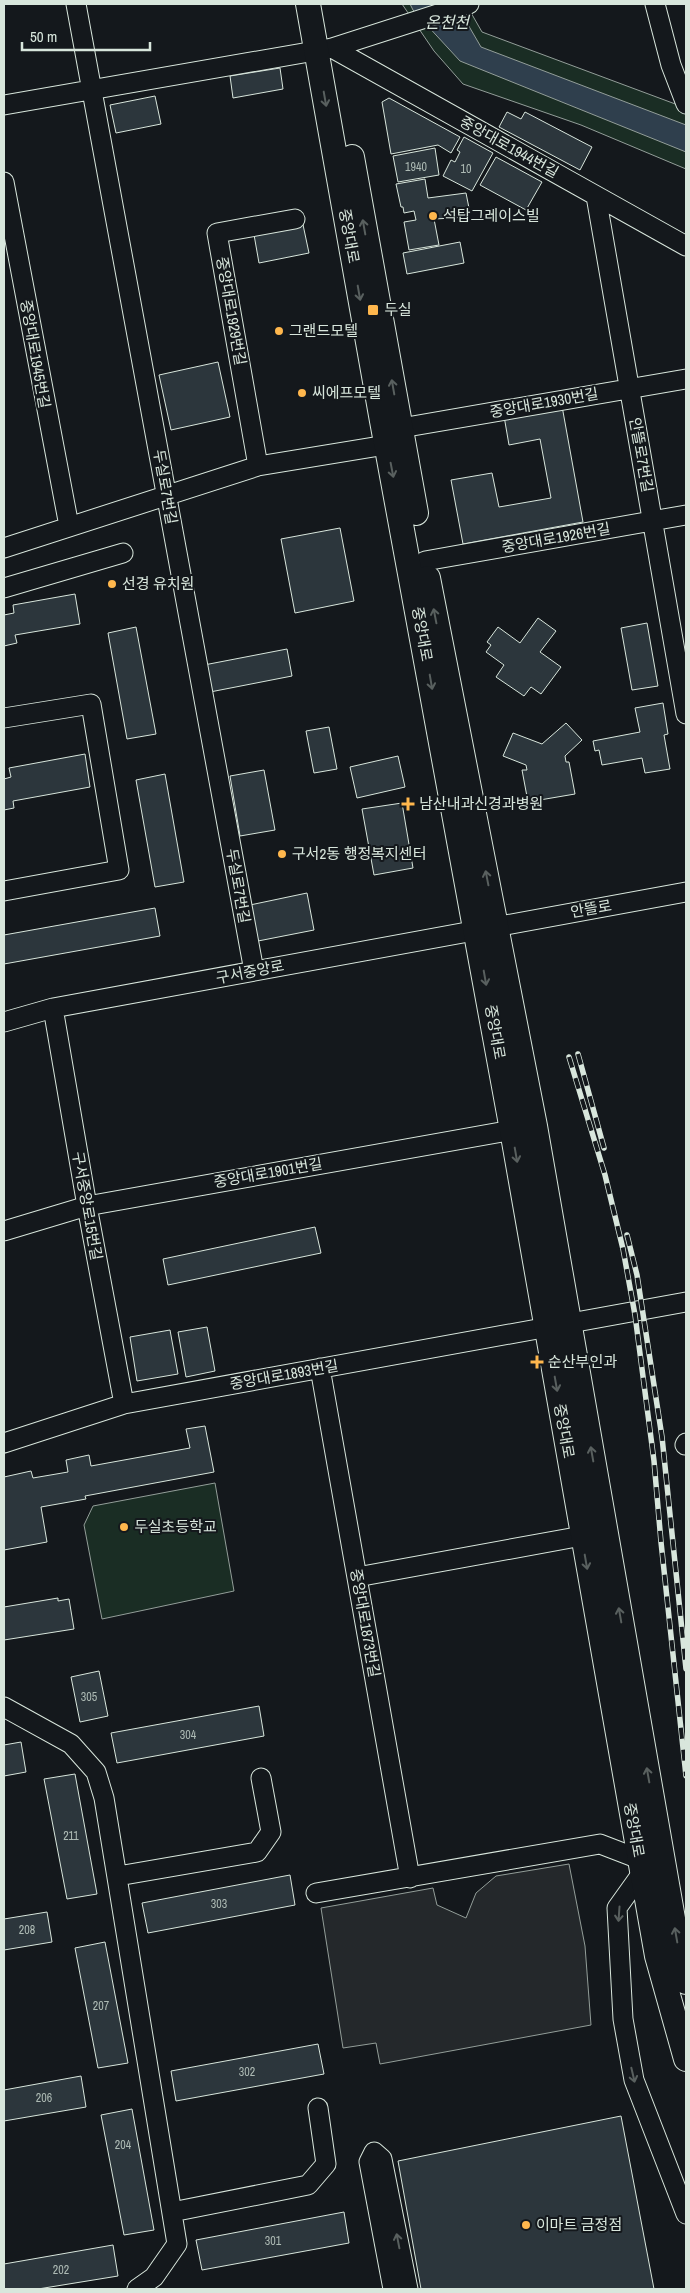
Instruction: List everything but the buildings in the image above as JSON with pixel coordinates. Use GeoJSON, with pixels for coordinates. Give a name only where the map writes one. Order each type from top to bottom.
{"type":"FeatureCollection","features":[{"type":"Feature","properties":{"kind":"main road","name":"중앙대로"},"geometry":{"type":"LineString","coordinates":[[308,4],[324,50],[393,436],[524,1128],[569,1323],[677,1943],[686,1982]]}},
{"type":"Feature","properties":{"kind":"main road","name":"중앙대로"},"geometry":{"type":"LineString","coordinates":[[324,4],[324,50]]}},
{"type":"Feature","properties":{"kind":"main road","name":"중앙대로"},"geometry":{"type":"LineString","coordinates":[[393,436],[425,561],[486,928]]}},
{"type":"Feature","properties":{"kind":"main road","name":"중앙대로"},"geometry":{"type":"LineString","coordinates":[[524,1128],[546,1327],[582,1536],[657,1956],[686,2059]]}},
{"type":"Feature","properties":{"kind":"street","name":"두실로7번길"},"geometry":{"type":"LineString","coordinates":[[76,4],[254,971]]}},
{"type":"Feature","properties":{"kind":"street"},"geometry":{"type":"LineString","coordinates":[[655,4],[671,65],[686,104]]}},
{"type":"Feature","properties":{"kind":"street"},"geometry":{"type":"LineString","coordinates":[[4,105],[324,50],[466,5]]}},
{"type":"Feature","properties":{"kind":"street","name":"중앙대로1944번길"},"geometry":{"type":"LineString","coordinates":[[324,50],[686,246]]}},
{"type":"Feature","properties":{"kind":"street","name":"중앙대로1945번길"},"geometry":{"type":"LineString","coordinates":[[4,182],[69,526]]}},
{"type":"Feature","properties":{"kind":"street","name":"안뜰로7번길"},"geometry":{"type":"LineString","coordinates":[[596,196],[686,714]]}},
{"type":"Feature","properties":{"kind":"street","name":"중앙대로1929번길"},"geometry":{"type":"LineString","coordinates":[[258,466],[217,234],[295,219]]}},
{"type":"Feature","properties":{"kind":"street","name":"중앙대로1930번길"},"geometry":{"type":"LineString","coordinates":[[393,436],[629,388],[686,379]]}},
{"type":"Feature","properties":{"kind":"street"},"geometry":{"type":"LineString","coordinates":[[4,548],[166,494],[258,466],[393,436]]}},
{"type":"Feature","properties":{"kind":"street","name":"중앙대로1926번길"},"geometry":{"type":"LineString","coordinates":[[425,561],[686,515]]}},
{"type":"Feature","properties":{"kind":"street"},"geometry":{"type":"LineString","coordinates":[[4,588],[123,553]]}},
{"type":"Feature","properties":{"kind":"street"},"geometry":{"type":"LineString","coordinates":[[4,718],[91,704],[119,870],[4,891]]}},
{"type":"Feature","properties":{"kind":"street","name":"안뜰로"},"geometry":{"type":"LineString","coordinates":[[486,928],[686,892]]}},
{"type":"Feature","properties":{"kind":"street","name":"구서중앙로"},"geometry":{"type":"LineString","coordinates":[[4,1022],[53,1008],[486,928]]}},
{"type":"Feature","properties":{"kind":"street","name":"구서중앙로15번길"},"geometry":{"type":"LineString","coordinates":[[53,1008],[124,1404]]}},
{"type":"Feature","properties":{"kind":"street","name":"중앙대로1901번길"},"geometry":{"type":"LineString","coordinates":[[4,1231],[87,1206],[524,1128]]}},
{"type":"Feature","properties":{"kind":"street","name":"중앙대로1893번길"},"geometry":{"type":"LineString","coordinates":[[4,1443],[124,1404],[686,1302]]}},
{"type":"Feature","properties":{"kind":"street","name":"중앙대로1873번길"},"geometry":{"type":"LineString","coordinates":[[320,1368],[410,1878]]}},
{"type":"Feature","properties":{"kind":"street"},"geometry":{"type":"LineString","coordinates":[[357,1577],[582,1536]]}},
{"type":"Feature","properties":{"kind":"street"},"geometry":{"type":"LineString","coordinates":[[4,1707],[71,1744],[96,1772],[104,1798],[177,2244],[154,2277],[137,2289]]}},
{"type":"Feature","properties":{"kind":"street"},"geometry":{"type":"LineString","coordinates":[[118,1876],[257,1852],[271,1832],[261,1778]]}},
{"type":"Feature","properties":{"kind":"street"},"geometry":{"type":"LineString","coordinates":[[316,1894],[600,1844],[641,1866],[617,1908],[623,2019],[634,2080],[686,2214]]}},
{"type":"Feature","properties":{"kind":"street"},"geometry":{"type":"LineString","coordinates":[[172,2212],[308,2185],[326,2164],[318,2108]]}},
{"type":"Feature","properties":{"kind":"street"},"geometry":{"type":"LineString","coordinates":[[393,2289],[369,2162],[374,2152],[382,2159],[408,2289]]}},
{"type":"Feature","properties":{"kind":"green space"},"geometry":{"type":"Polygon","coordinates":[[[402,4],[466,4],[482,32],[686,108],[686,169],[581,125],[463,84],[434,51],[402,4]]]}},
{"type":"Feature","properties":{"kind":"green space"},"geometry":{"type":"Polygon","coordinates":[[[215,1483],[234,1591],[102,1619],[84,1525],[93,1506],[215,1483]]]}},
{"type":"Feature","properties":{"kind":"shaded area"},"geometry":{"type":"Polygon","coordinates":[[[569,1864],[585,1946],[591,2025],[380,2064],[376,2043],[343,2048],[321,1908],[433,1888],[437,1905],[466,1918],[476,1893],[496,1876],[569,1864]]]}},
{"type":"Feature","properties":{"kind":"water","name":"온천천"},"geometry":{"type":"Polygon","coordinates":[[[410,4],[456,4],[481,47],[686,125],[686,152],[460,61],[413,10],[410,4]]]}},
{"type":"Feature","properties":{"kind":"railway"},"geometry":{"type":"LineString","coordinates":[[578,1054],[604,1148]]}},
{"type":"Feature","properties":{"kind":"railway"},"geometry":{"type":"LineString","coordinates":[[569,1057],[605,1175],[623,1249],[635,1315],[654,1461],[686,1776]]}},
{"type":"Feature","properties":{"kind":"railway"},"geometry":{"type":"LineString","coordinates":[[627,1235],[637,1275],[662,1437],[686,1669]]}},
{"type":"Feature","properties":{"kind":"place","name":"석탑그레이스빌"},"geometry":{"type":"Point","coordinates":[433,216]}},
{"type":"Feature","properties":{"kind":"place","name":"두실"},"geometry":{"type":"Point","coordinates":[373,310]}},
{"type":"Feature","properties":{"kind":"place","name":"그랜드모텔"},"geometry":{"type":"Point","coordinates":[279,331]}},
{"type":"Feature","properties":{"kind":"place","name":"씨에프모텔"},"geometry":{"type":"Point","coordinates":[302,393]}},
{"type":"Feature","properties":{"kind":"place","name":"선경 유치원"},"geometry":{"type":"Point","coordinates":[112,584]}},
{"type":"Feature","properties":{"kind":"place","name":"남산내과신경과병원"},"geometry":{"type":"Point","coordinates":[408,804]}},
{"type":"Feature","properties":{"kind":"place","name":"구서2동 행정복지센터"},"geometry":{"type":"Point","coordinates":[282,854]}},
{"type":"Feature","properties":{"kind":"place","name":"순산부인과"},"geometry":{"type":"Point","coordinates":[537,1362]}},
{"type":"Feature","properties":{"kind":"place","name":"두실초등학교"},"geometry":{"type":"Point","coordinates":[124,1527]}},
{"type":"Feature","properties":{"kind":"place","name":"이마트 금정점"},"geometry":{"type":"Point","coordinates":[526,2225]}}]}
